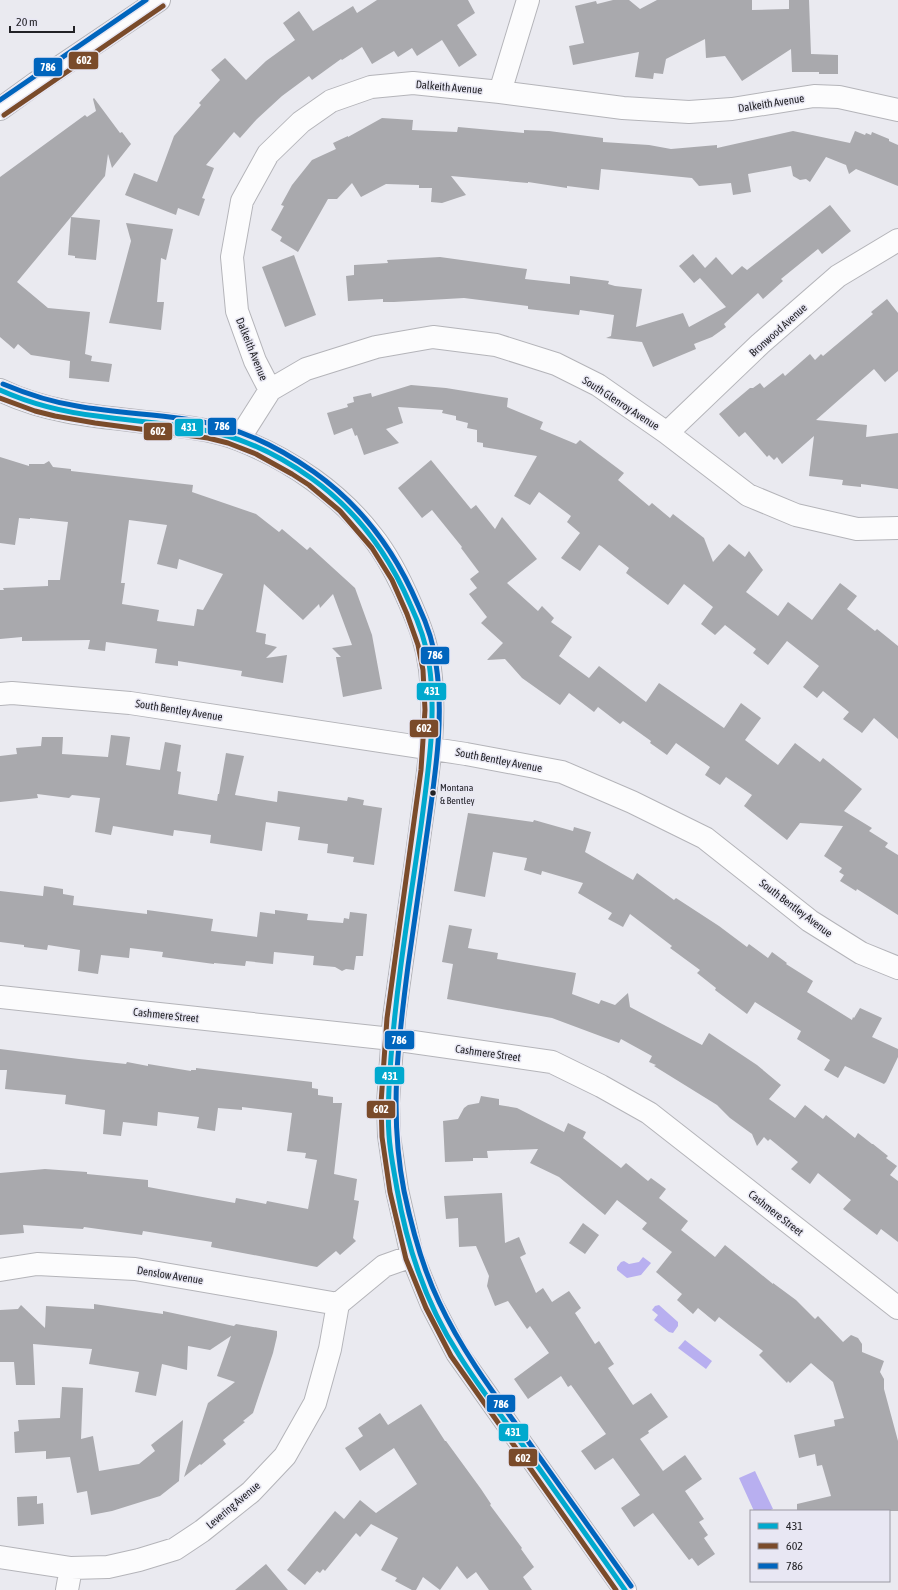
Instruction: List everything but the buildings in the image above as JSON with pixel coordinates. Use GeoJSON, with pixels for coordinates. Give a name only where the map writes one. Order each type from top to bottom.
{"type":"FeatureCollection","features":[{"type":"Feature","properties":{"kind":"street"},"geometry":{"type":"LineString","coordinates":[[0,109],[42,78],[159,0]]}},
{"type":"Feature","properties":{"kind":"street"},"geometry":{"type":"LineString","coordinates":[[500,92],[528,0]]}},
{"type":"Feature","properties":{"kind":"street","name":"Dalkeith Avenue"},"geometry":{"type":"LineString","coordinates":[[270,390],[255,361],[237,311],[232,257],[242,201],[268,154],[301,122],[331,101],[371,87],[413,83],[500,92],[623,108],[689,112],[732,109],[814,96],[839,97],[898,110]]}},
{"type":"Feature","properties":{"kind":"street","name":"Bronwood Avenue"},"geometry":{"type":"LineString","coordinates":[[668,433],[760,344],[838,276],[898,240]]}},
{"type":"Feature","properties":{"kind":"street","name":"South Glenroy Avenue"},"geometry":{"type":"LineString","coordinates":[[239,439],[270,390],[306,369],[376,347],[433,337],[496,345],[556,364],[598,385],[668,433],[748,495],[796,515],[857,529],[898,528]]}},
{"type":"Feature","properties":{"kind":"street"},"geometry":{"type":"LineString","coordinates":[[0,390],[42,407],[77,414],[201,428],[239,439],[281,458],[328,491],[352,513],[373,536],[397,575],[424,635],[430,675],[432,702],[432,748],[392,1039],[388,1102],[389,1136],[397,1190],[412,1256],[432,1305],[457,1353],[625,1590]]}},
{"type":"Feature","properties":{"kind":"street","name":"South Bentley Avenue"},"geometry":{"type":"LineString","coordinates":[[0,694],[12,693],[130,703],[432,748],[562,772],[632,802],[705,838],[810,921],[861,954],[898,968]]}},
{"type":"Feature","properties":{"kind":"street","name":"Cashmere Street"},"geometry":{"type":"LineString","coordinates":[[0,997],[392,1039],[552,1062],[601,1086],[649,1113],[898,1308]]}},
{"type":"Feature","properties":{"kind":"street"},"geometry":{"type":"LineString","coordinates":[[338,1304],[384,1266],[412,1256]]}},
{"type":"Feature","properties":{"kind":"street","name":"Denslow Avenue"},"geometry":{"type":"LineString","coordinates":[[0,1270],[37,1264],[135,1269],[338,1304]]}},
{"type":"Feature","properties":{"kind":"street","name":"Levering Avenue"},"geometry":{"type":"LineString","coordinates":[[0,1556],[71,1568],[108,1567],[175,1549],[202,1531],[251,1492],[285,1456],[315,1403],[330,1349],[338,1304]]}},
{"type":"Feature","properties":{"kind":"street"},"geometry":{"type":"LineString","coordinates":[[67,1590],[71,1568]]}},
{"type":"Feature","properties":{"kind":"shaded area"},"geometry":{"type":"Polygon","coordinates":[[[643,1257],[651,1263],[641,1275],[627,1278],[617,1270],[617,1267],[621,1262],[624,1261],[629,1264],[639,1262],[643,1257]]]}},
{"type":"Feature","properties":{"kind":"shaded area"},"geometry":{"type":"Polygon","coordinates":[[[659,1305],[678,1322],[678,1326],[673,1333],[669,1332],[654,1320],[658,1315],[652,1310],[655,1306],[659,1305]]]}},
{"type":"Feature","properties":{"kind":"shaded area"},"geometry":{"type":"Polygon","coordinates":[[[685,1340],[712,1361],[706,1369],[678,1348],[685,1340]]]}},
{"type":"Feature","properties":{"kind":"shaded area"},"geometry":{"type":"Polygon","coordinates":[[[755,1471],[773,1509],[754,1510],[739,1478],[755,1471]]]}},
{"type":"Feature","properties":{"kind":"transit line","name":"786"},"geometry":{"type":"LineString","coordinates":[[0,100],[146,0]]}},
{"type":"Feature","properties":{"kind":"transit line","name":"602"},"geometry":{"type":"LineString","coordinates":[[4,115],[163,6]]}},
{"type":"Feature","properties":{"kind":"transit line","name":"786"},"geometry":{"type":"LineString","coordinates":[[3,384],[39,397],[67,404],[95,409],[169,417],[224,427],[248,435],[271,446],[314,472],[331,485],[362,515],[388,548],[409,585],[432,642],[438,683],[439,722],[434,781],[408,966],[398,1051],[396,1106],[397,1134],[399,1162],[407,1205],[414,1234],[427,1275],[456,1335],[486,1382],[631,1586]]}},
{"type":"Feature","properties":{"kind":"transit line","name":"431"},"geometry":{"type":"LineString","coordinates":[[0,390],[47,407],[112,418],[205,430],[232,437],[256,446],[290,464],[311,478],[342,504],[369,534],[392,567],[422,633],[429,663],[432,704],[429,765],[400,970],[389,1086],[388,1116],[392,1162],[406,1232],[428,1296],[437,1316],[466,1367],[625,1590]]}},
{"type":"Feature","properties":{"kind":"transit line","name":"602"},"geometry":{"type":"LineString","coordinates":[[0,398],[35,411],[55,416],[95,423],[208,438],[228,443],[256,454],[309,485],[340,511],[372,548],[392,580],[407,614],[418,645],[423,670],[425,710],[421,770],[387,1018],[381,1103],[382,1137],[390,1192],[406,1259],[426,1308],[451,1356],[616,1590]]}},
{"type":"Feature","properties":{"kind":"place","name":"Montana & Bentley"},"geometry":{"type":"Point","coordinates":[433,793]}}]}
